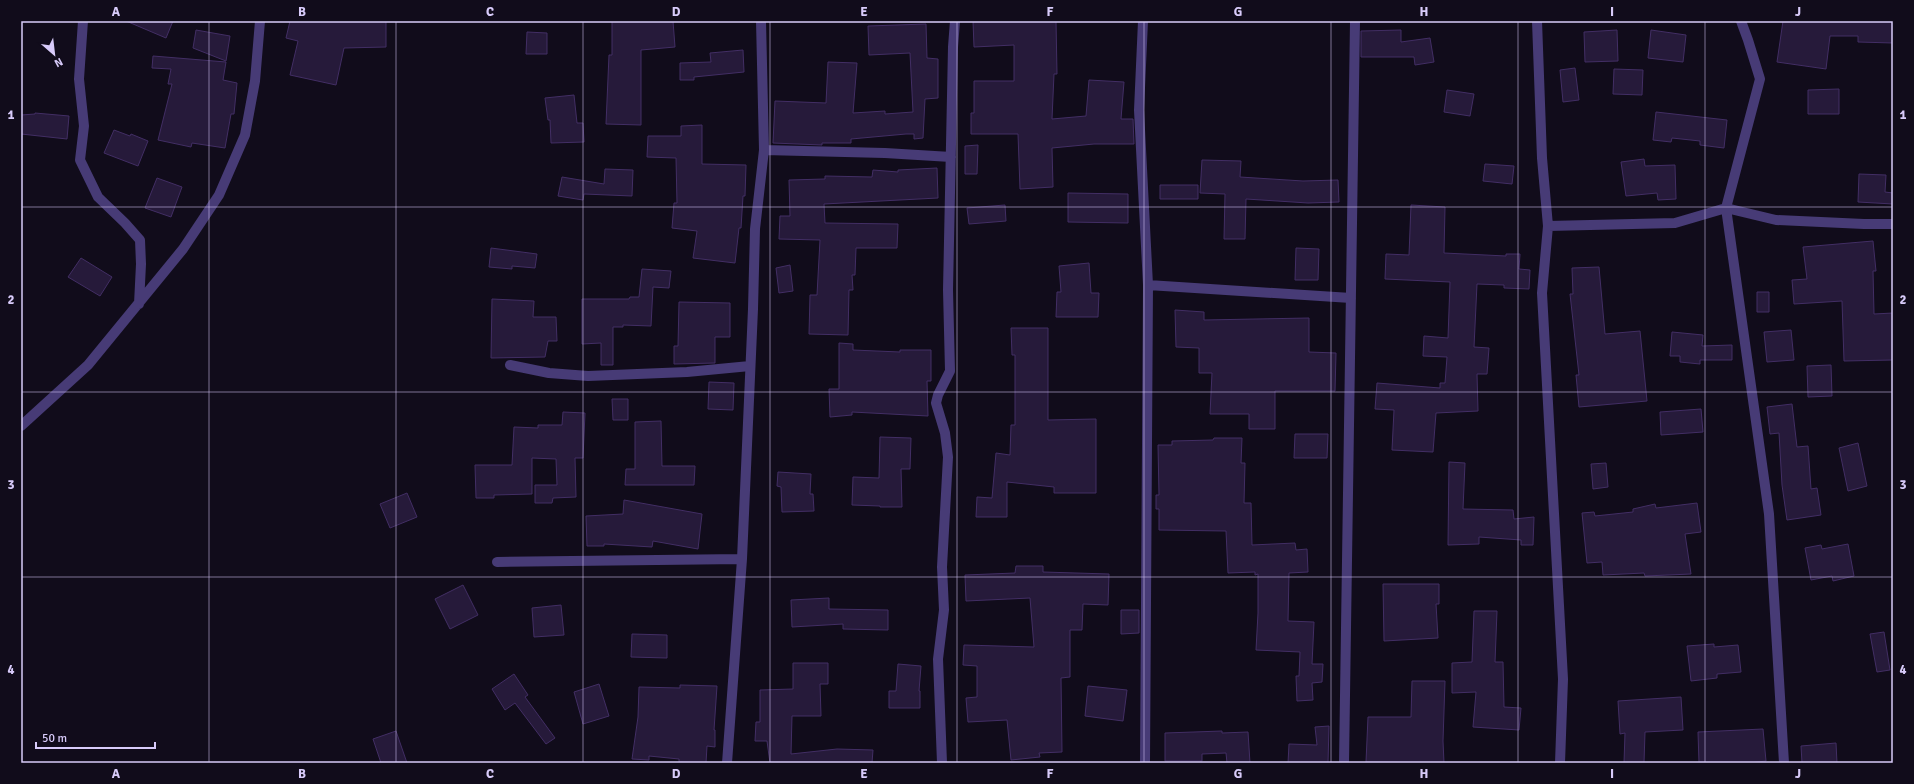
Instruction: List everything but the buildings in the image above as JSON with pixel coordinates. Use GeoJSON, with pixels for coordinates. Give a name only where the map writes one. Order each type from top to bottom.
{"type":"FeatureCollection","features":[{"type":"Feature","properties":{"kind":"street"},"geometry":{"type":"LineString","coordinates":[[83,21],[79,79],[84,126],[80,160],[98,197],[140,240],[141,264],[139,304]]}},
{"type":"Feature","properties":{"kind":"street"},"geometry":{"type":"LineString","coordinates":[[21,426],[88,365],[183,249],[219,195],[244,135],[255,81],[260,21]]}},
{"type":"Feature","properties":{"kind":"street"},"geometry":{"type":"LineString","coordinates":[[727,763],[742,559],[755,229],[764,150],[761,21]]}},
{"type":"Feature","properties":{"kind":"street"},"geometry":{"type":"LineString","coordinates":[[942,763],[938,659],[944,610],[942,567],[948,457],[945,433],[936,403],[938,395],[950,371],[948,290],[955,21]]}},
{"type":"Feature","properties":{"kind":"street"},"geometry":{"type":"LineString","coordinates":[[1143,21],[1140,110],[1148,285],[1145,763]]}},
{"type":"Feature","properties":{"kind":"street"},"geometry":{"type":"LineString","coordinates":[[1344,763],[1355,21]]}},
{"type":"Feature","properties":{"kind":"street"},"geometry":{"type":"LineString","coordinates":[[1537,21],[1542,158],[1548,226],[1542,293],[1564,679],[1560,763]]}},
{"type":"Feature","properties":{"kind":"street"},"geometry":{"type":"LineString","coordinates":[[1741,21],[1760,79],[1726,208],[1769,514],[1784,763]]}},
{"type":"Feature","properties":{"kind":"street"},"geometry":{"type":"LineString","coordinates":[[764,150],[885,153],[951,157]]}},
{"type":"Feature","properties":{"kind":"street"},"geometry":{"type":"LineString","coordinates":[[1548,226],[1675,223],[1726,208],[1776,220],[1893,224]]}},
{"type":"Feature","properties":{"kind":"street"},"geometry":{"type":"LineString","coordinates":[[1148,285],[1352,298]]}},
{"type":"Feature","properties":{"kind":"street"},"geometry":{"type":"LineString","coordinates":[[510,365],[549,373],[588,376],[687,372],[750,366]]}},
{"type":"Feature","properties":{"kind":"street"},"geometry":{"type":"LineString","coordinates":[[497,562],[742,559]]}}]}
